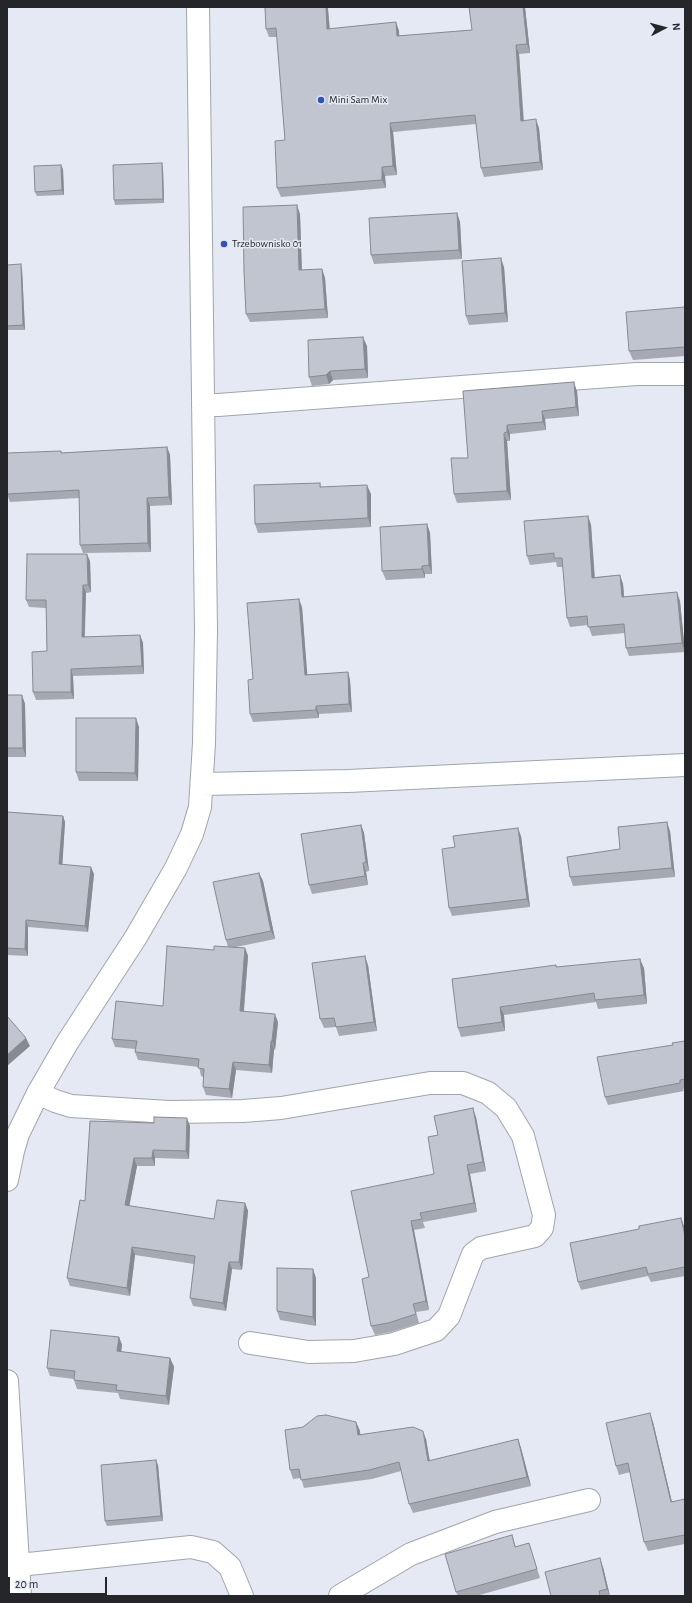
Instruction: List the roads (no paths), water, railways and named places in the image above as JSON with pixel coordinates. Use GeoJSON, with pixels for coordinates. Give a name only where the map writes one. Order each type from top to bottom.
{"type":"FeatureCollection","features":[{"type":"Feature","properties":{"kind":"street"},"geometry":{"type":"LineString","coordinates":[[7,1180],[10,1148],[38,1093],[67,1043],[136,936],[176,868],[192,834],[200,807],[204,743],[206,631],[198,7]]}},
{"type":"Feature","properties":{"kind":"street"},"geometry":{"type":"LineString","coordinates":[[203,405],[629,374],[685,374]]}},
{"type":"Feature","properties":{"kind":"street"},"geometry":{"type":"LineString","coordinates":[[202,784],[348,780],[685,765]]}},
{"type":"Feature","properties":{"kind":"street"},"geometry":{"type":"LineString","coordinates":[[38,1093],[55,1101],[71,1106],[169,1112],[243,1111],[281,1108],[430,1083],[463,1083],[488,1093],[506,1108],[523,1136],[544,1215],[542,1228],[534,1236],[481,1248],[472,1254],[449,1316],[436,1330],[394,1344],[354,1351],[309,1352],[250,1343]]}},
{"type":"Feature","properties":{"kind":"street"},"geometry":{"type":"LineString","coordinates":[[7,1381],[15,1571],[20,1596]]}},
{"type":"Feature","properties":{"kind":"street"},"geometry":{"type":"LineString","coordinates":[[340,1596],[418,1551],[495,1522],[589,1500]]}},
{"type":"Feature","properties":{"kind":"street"},"geometry":{"type":"LineString","coordinates":[[15,1571],[191,1547],[213,1552],[230,1567],[242,1596]]}},
{"type":"Feature","properties":{"kind":"place","name":"Mini Sam Mix"},"geometry":{"type":"Point","coordinates":[321,100]}},
{"type":"Feature","properties":{"kind":"place","name":"Trzebownisko 01"},"geometry":{"type":"Point","coordinates":[224,244]}}]}
